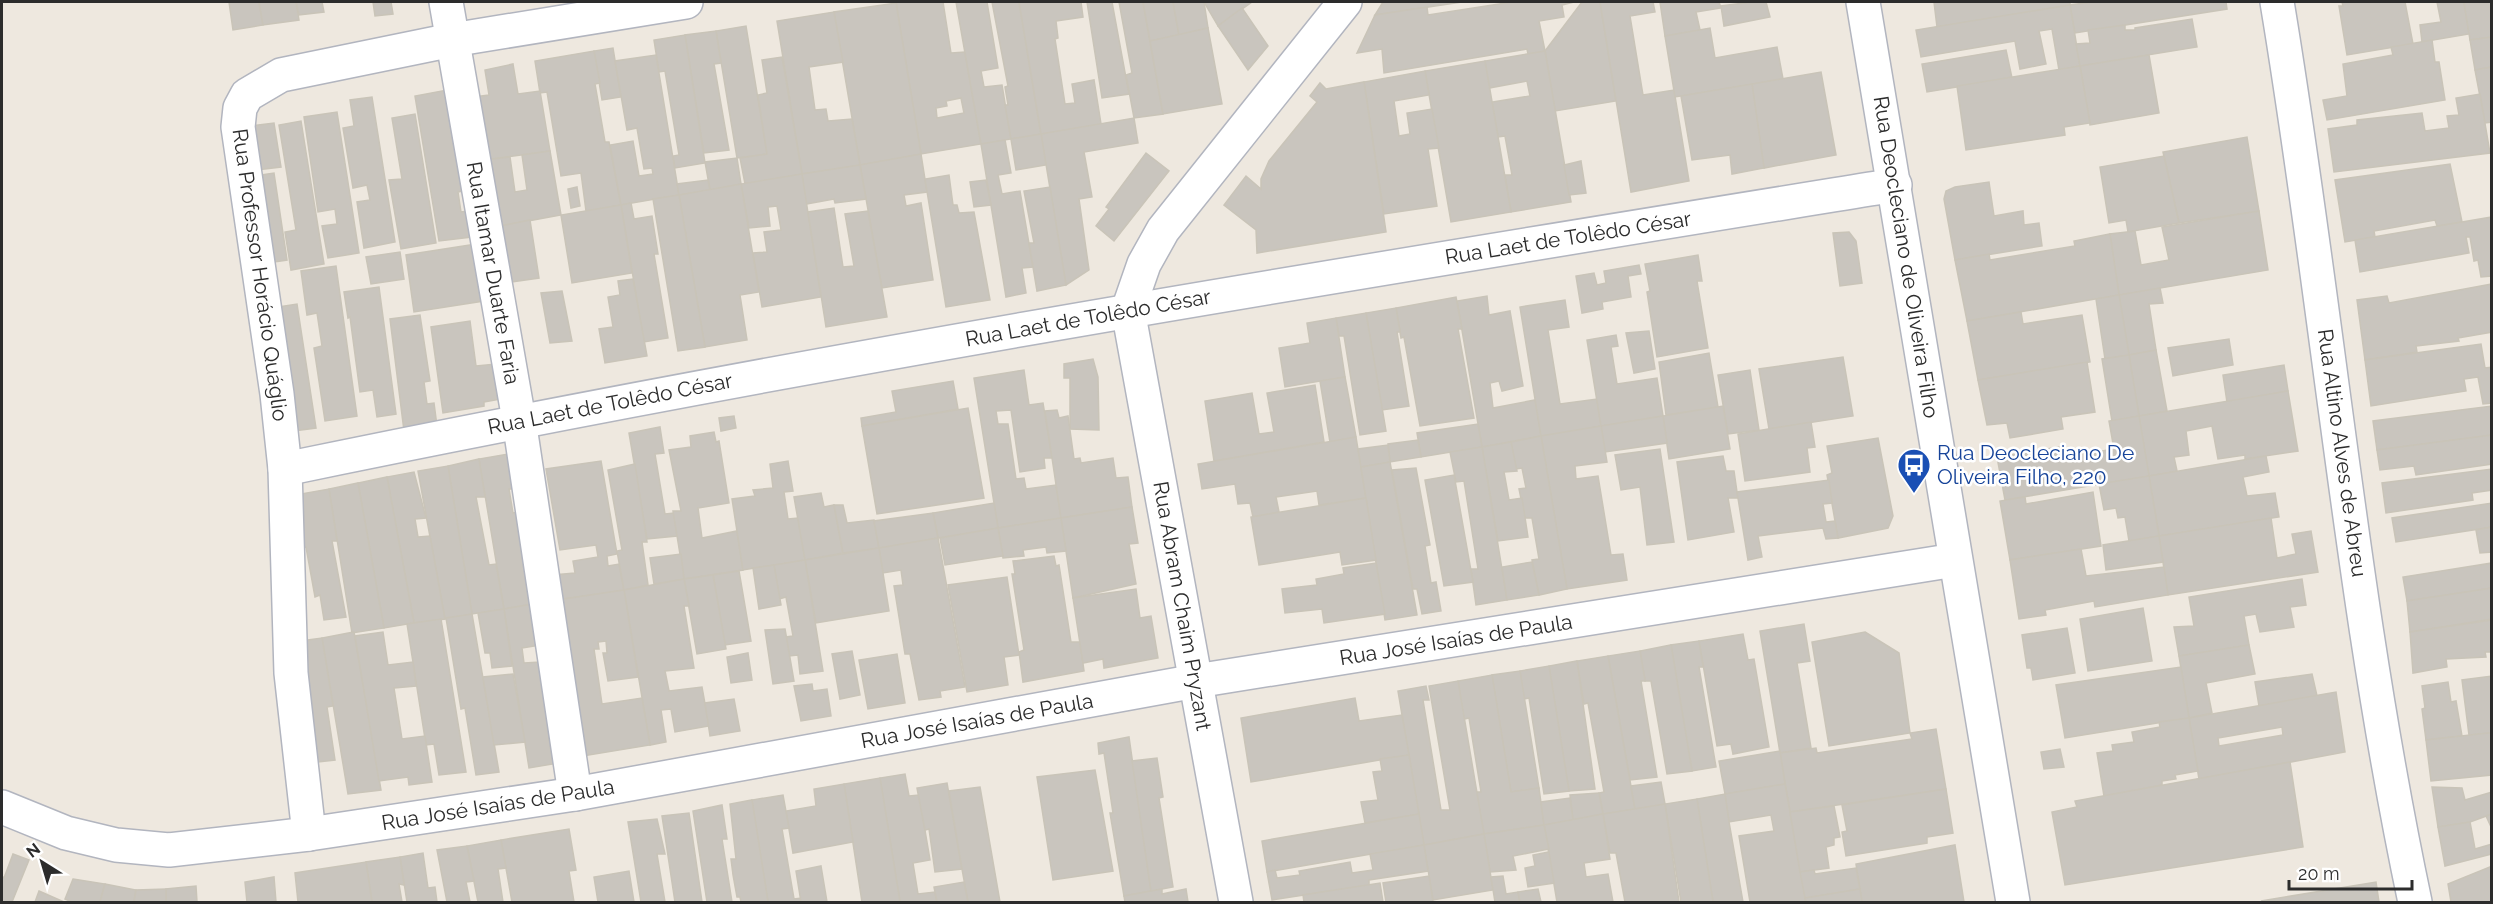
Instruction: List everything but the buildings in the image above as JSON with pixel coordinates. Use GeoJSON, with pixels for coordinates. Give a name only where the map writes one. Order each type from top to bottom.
{"type":"FeatureCollection","features":[{"type":"Feature","properties":{"kind":"street","name":"Rua Itamar Duarte Faria"},"geometry":{"type":"LineString","coordinates":[[446,2],[519,420],[575,794]]}},
{"type":"Feature","properties":{"kind":"street","name":"Rua Professor Horácio Quáglio"},"geometry":{"type":"LineString","coordinates":[[309,834],[291,672],[285,469],[277,394],[238,127],[240,108],[247,95],[281,75],[452,40],[686,2]]}},
{"type":"Feature","properties":{"kind":"street"},"geometry":{"type":"LineString","coordinates":[[1128,310],[1144,264],[1163,230],[1345,2]]}},
{"type":"Feature","properties":{"kind":"street","name":"Rua Deocleciano de Oliveira Filho"},"geometry":{"type":"LineString","coordinates":[[1863,2],[2013,903]]}},
{"type":"Feature","properties":{"kind":"street","name":"Rua Altino Alves de Abreu"},"geometry":{"type":"LineString","coordinates":[[2277,2],[2296,114],[2374,687],[2415,903]]}},
{"type":"Feature","properties":{"kind":"street","name":"Rua Laet de Tolêdo César"},"geometry":{"type":"LineString","coordinates":[[285,469],[519,420],[1128,310],[1895,185]]}},
{"type":"Feature","properties":{"kind":"street","name":"Rua Abram Chaim Pryzant"},"geometry":{"type":"LineString","coordinates":[[1128,310],[1236,903]]}},
{"type":"Feature","properties":{"kind":"street","name":"Rua José Isaías de Paula"},"geometry":{"type":"LineString","coordinates":[[2,807],[76,835],[116,845],[169,850],[309,834],[575,794],[1196,681],[1955,560]]}},
{"type":"Feature","properties":{"kind":"place","name":"Rua Deocleciano De Oliveira Filho, 220"},"geometry":{"type":"Point","coordinates":[1914,494]}}]}
